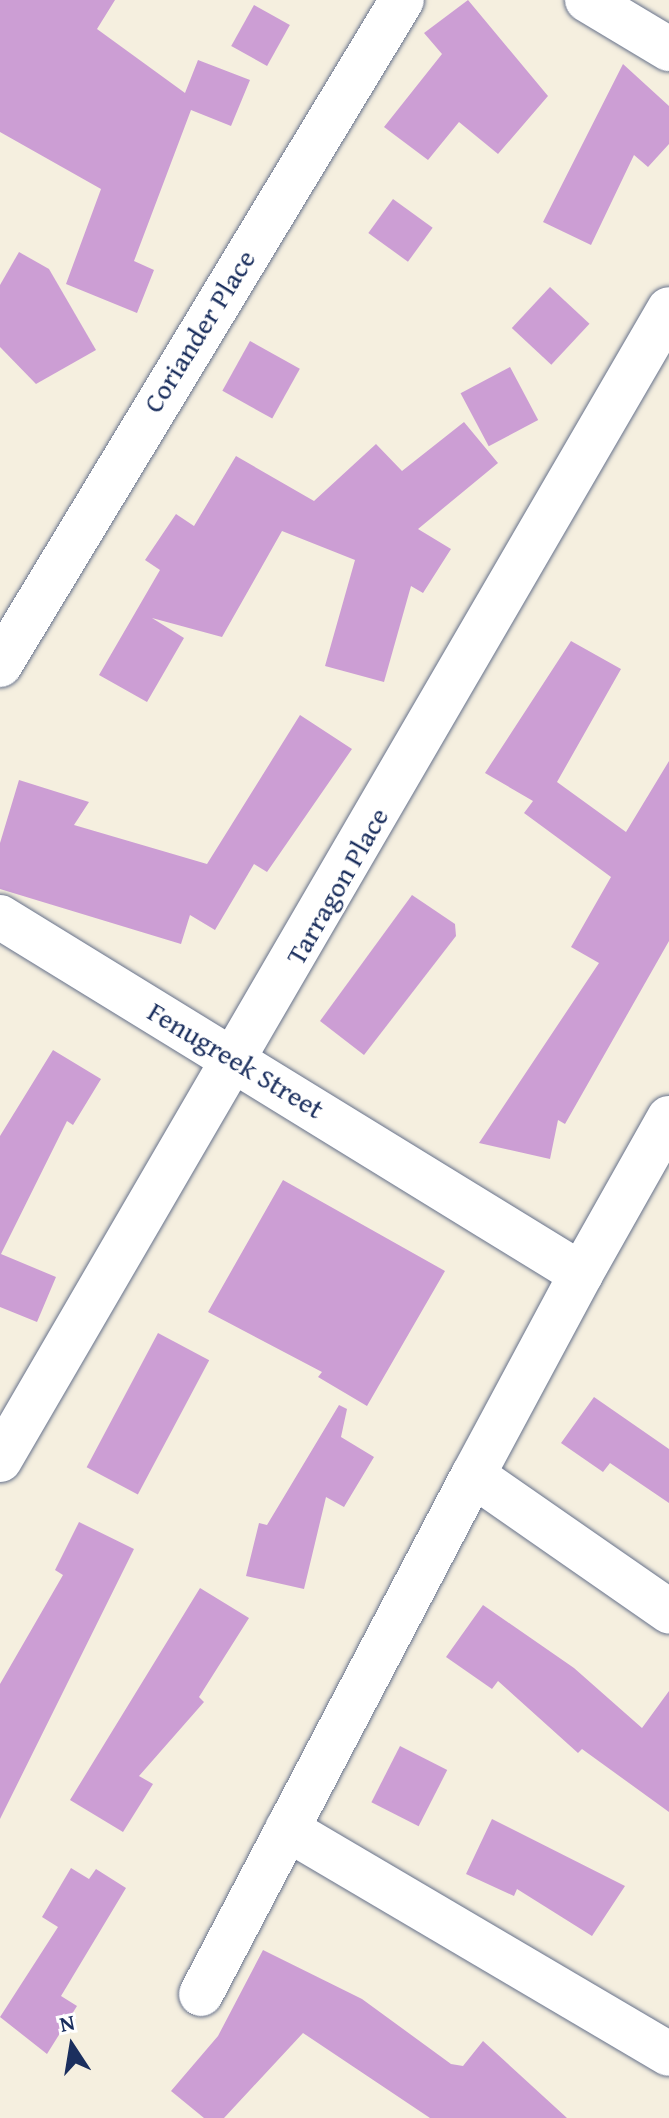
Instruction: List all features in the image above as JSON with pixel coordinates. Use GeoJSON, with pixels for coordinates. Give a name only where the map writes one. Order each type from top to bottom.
{"type":"FeatureCollection","features":[{"type":"Feature","properties":{"kind":"street","name":"Coriander Place"},"geometry":{"type":"LineString","coordinates":[[0,665],[402,0]]}},
{"type":"Feature","properties":{"kind":"street"},"geometry":{"type":"LineString","coordinates":[[587,0],[669,49]]}},
{"type":"Feature","properties":{"kind":"street","name":"Tarragon Place"},"geometry":{"type":"LineString","coordinates":[[0,1460],[238,1061],[669,309]]}},
{"type":"Feature","properties":{"kind":"street","name":"Fenugreek Street"},"geometry":{"type":"LineString","coordinates":[[0,917],[473,1202],[581,1274]]}},
{"type":"Feature","properties":{"kind":"street"},"geometry":{"type":"LineString","coordinates":[[201,1994],[473,1475],[668,1121]]}},
{"type":"Feature","properties":{"kind":"street"},"geometry":{"type":"LineString","coordinates":[[473,1475],[669,1611]]}},
{"type":"Feature","properties":{"kind":"street"},"geometry":{"type":"LineString","coordinates":[[287,1829],[669,2054]]}},
{"type":"Feature","properties":{"kind":"building"},"geometry":{"type":"Polygon","coordinates":[[[0,0],[115,0],[97,29],[185,93],[198,60],[250,80],[231,126],[191,110],[134,261],[154,270],[137,313],[66,284],[101,189],[0,132],[0,0]]]}},
{"type":"Feature","properties":{"kind":"building"},"geometry":{"type":"Polygon","coordinates":[[[468,0],[548,96],[498,154],[459,122],[428,160],[384,127],[442,54],[424,33],[468,0]]]}},
{"type":"Feature","properties":{"kind":"building"},"geometry":{"type":"Polygon","coordinates":[[[254,5],[290,25],[267,66],[231,46],[254,5]]]}},
{"type":"Feature","properties":{"kind":"building"},"geometry":{"type":"Polygon","coordinates":[[[623,64],[669,106],[669,144],[648,167],[634,155],[591,245],[543,222],[623,64]]]}},
{"type":"Feature","properties":{"kind":"building"},"geometry":{"type":"Polygon","coordinates":[[[393,199],[433,228],[408,262],[368,233],[393,199]]]}},
{"type":"Feature","properties":{"kind":"building"},"geometry":{"type":"Polygon","coordinates":[[[19,252],[49,269],[96,350],[36,384],[0,347],[0,285],[19,252]]]}},
{"type":"Feature","properties":{"kind":"building"},"geometry":{"type":"Polygon","coordinates":[[[550,287],[589,324],[551,365],[512,328],[550,287]]]}},
{"type":"Feature","properties":{"kind":"building"},"geometry":{"type":"Polygon","coordinates":[[[250,341],[300,369],[272,418],[222,391],[250,341]]]}},
{"type":"Feature","properties":{"kind":"building"},"geometry":{"type":"Polygon","coordinates":[[[510,367],[538,420],[489,446],[461,393],[510,367]]]}},
{"type":"Feature","properties":{"kind":"building"},"geometry":{"type":"Polygon","coordinates":[[[464,422],[498,463],[418,529],[451,549],[423,593],[411,586],[384,682],[325,666],[355,560],[282,531],[222,637],[152,618],[184,638],[147,702],[99,675],[160,570],[145,560],[176,514],[194,526],[236,456],[314,501],[376,444],[402,471],[464,422]]]}},
{"type":"Feature","properties":{"kind":"building"},"geometry":{"type":"Polygon","coordinates":[[[571,641],[621,669],[557,782],[626,832],[669,761],[669,941],[565,1124],[558,1120],[550,1159],[479,1143],[599,963],[571,947],[611,877],[524,813],[533,801],[485,773],[571,641]]]}},
{"type":"Feature","properties":{"kind":"building"},"geometry":{"type":"Polygon","coordinates":[[[300,715],[352,749],[267,872],[254,864],[215,930],[190,915],[181,944],[0,889],[0,843],[19,780],[89,802],[74,825],[207,864],[300,715]]]}},
{"type":"Feature","properties":{"kind":"building"},"geometry":{"type":"Polygon","coordinates":[[[412,895],[455,924],[456,936],[364,1055],[320,1021],[412,895]]]}},
{"type":"Feature","properties":{"kind":"building"},"geometry":{"type":"Polygon","coordinates":[[[53,1050],[101,1079],[73,1125],[67,1121],[1,1254],[56,1277],[37,1322],[0,1307],[0,1136],[53,1050]]]}},
{"type":"Feature","properties":{"kind":"building"},"geometry":{"type":"Polygon","coordinates":[[[283,1180],[445,1271],[367,1406],[318,1377],[322,1372],[208,1312],[283,1180]]]}},
{"type":"Feature","properties":{"kind":"building"},"geometry":{"type":"Polygon","coordinates":[[[158,1333],[209,1360],[138,1494],[87,1467],[158,1333]]]}},
{"type":"Feature","properties":{"kind":"building"},"geometry":{"type":"Polygon","coordinates":[[[594,1397],[669,1449],[669,1503],[610,1463],[603,1472],[561,1443],[594,1397]]]}},
{"type":"Feature","properties":{"kind":"building"},"geometry":{"type":"Polygon","coordinates":[[[339,1405],[347,1409],[341,1437],[374,1457],[344,1507],[326,1497],[304,1589],[246,1576],[259,1523],[267,1525],[339,1405]]]}},
{"type":"Feature","properties":{"kind":"building"},"geometry":{"type":"Polygon","coordinates":[[[79,1522],[134,1549],[0,1819],[0,1684],[63,1575],[55,1570],[79,1522]]]}},
{"type":"Feature","properties":{"kind":"building"},"geometry":{"type":"Polygon","coordinates":[[[200,1588],[249,1618],[199,1697],[204,1702],[139,1776],[153,1784],[123,1832],[70,1800],[200,1588]]]}},
{"type":"Feature","properties":{"kind":"building"},"geometry":{"type":"Polygon","coordinates":[[[483,1605],[574,1668],[642,1728],[669,1691],[669,1812],[582,1749],[578,1753],[498,1681],[492,1689],[446,1657],[483,1605]]]}},
{"type":"Feature","properties":{"kind":"building"},"geometry":{"type":"Polygon","coordinates":[[[400,1746],[447,1770],[419,1826],[371,1802],[400,1746]]]}},
{"type":"Feature","properties":{"kind":"building"},"geometry":{"type":"Polygon","coordinates":[[[492,1819],[625,1886],[592,1936],[517,1889],[514,1896],[466,1874],[492,1819]]]}},
{"type":"Feature","properties":{"kind":"building"},"geometry":{"type":"Polygon","coordinates":[[[71,1868],[89,1879],[96,1869],[126,1888],[61,1996],[77,2006],[47,2054],[0,2017],[58,1927],[42,1917],[71,1868]]]}},
{"type":"Feature","properties":{"kind":"building"},"geometry":{"type":"Polygon","coordinates":[[[263,1950],[362,1999],[451,2064],[463,2066],[483,2041],[567,2118],[430,2118],[303,2033],[224,2118],[204,2118],[171,2091],[218,2036],[263,1950]]]}}]}
